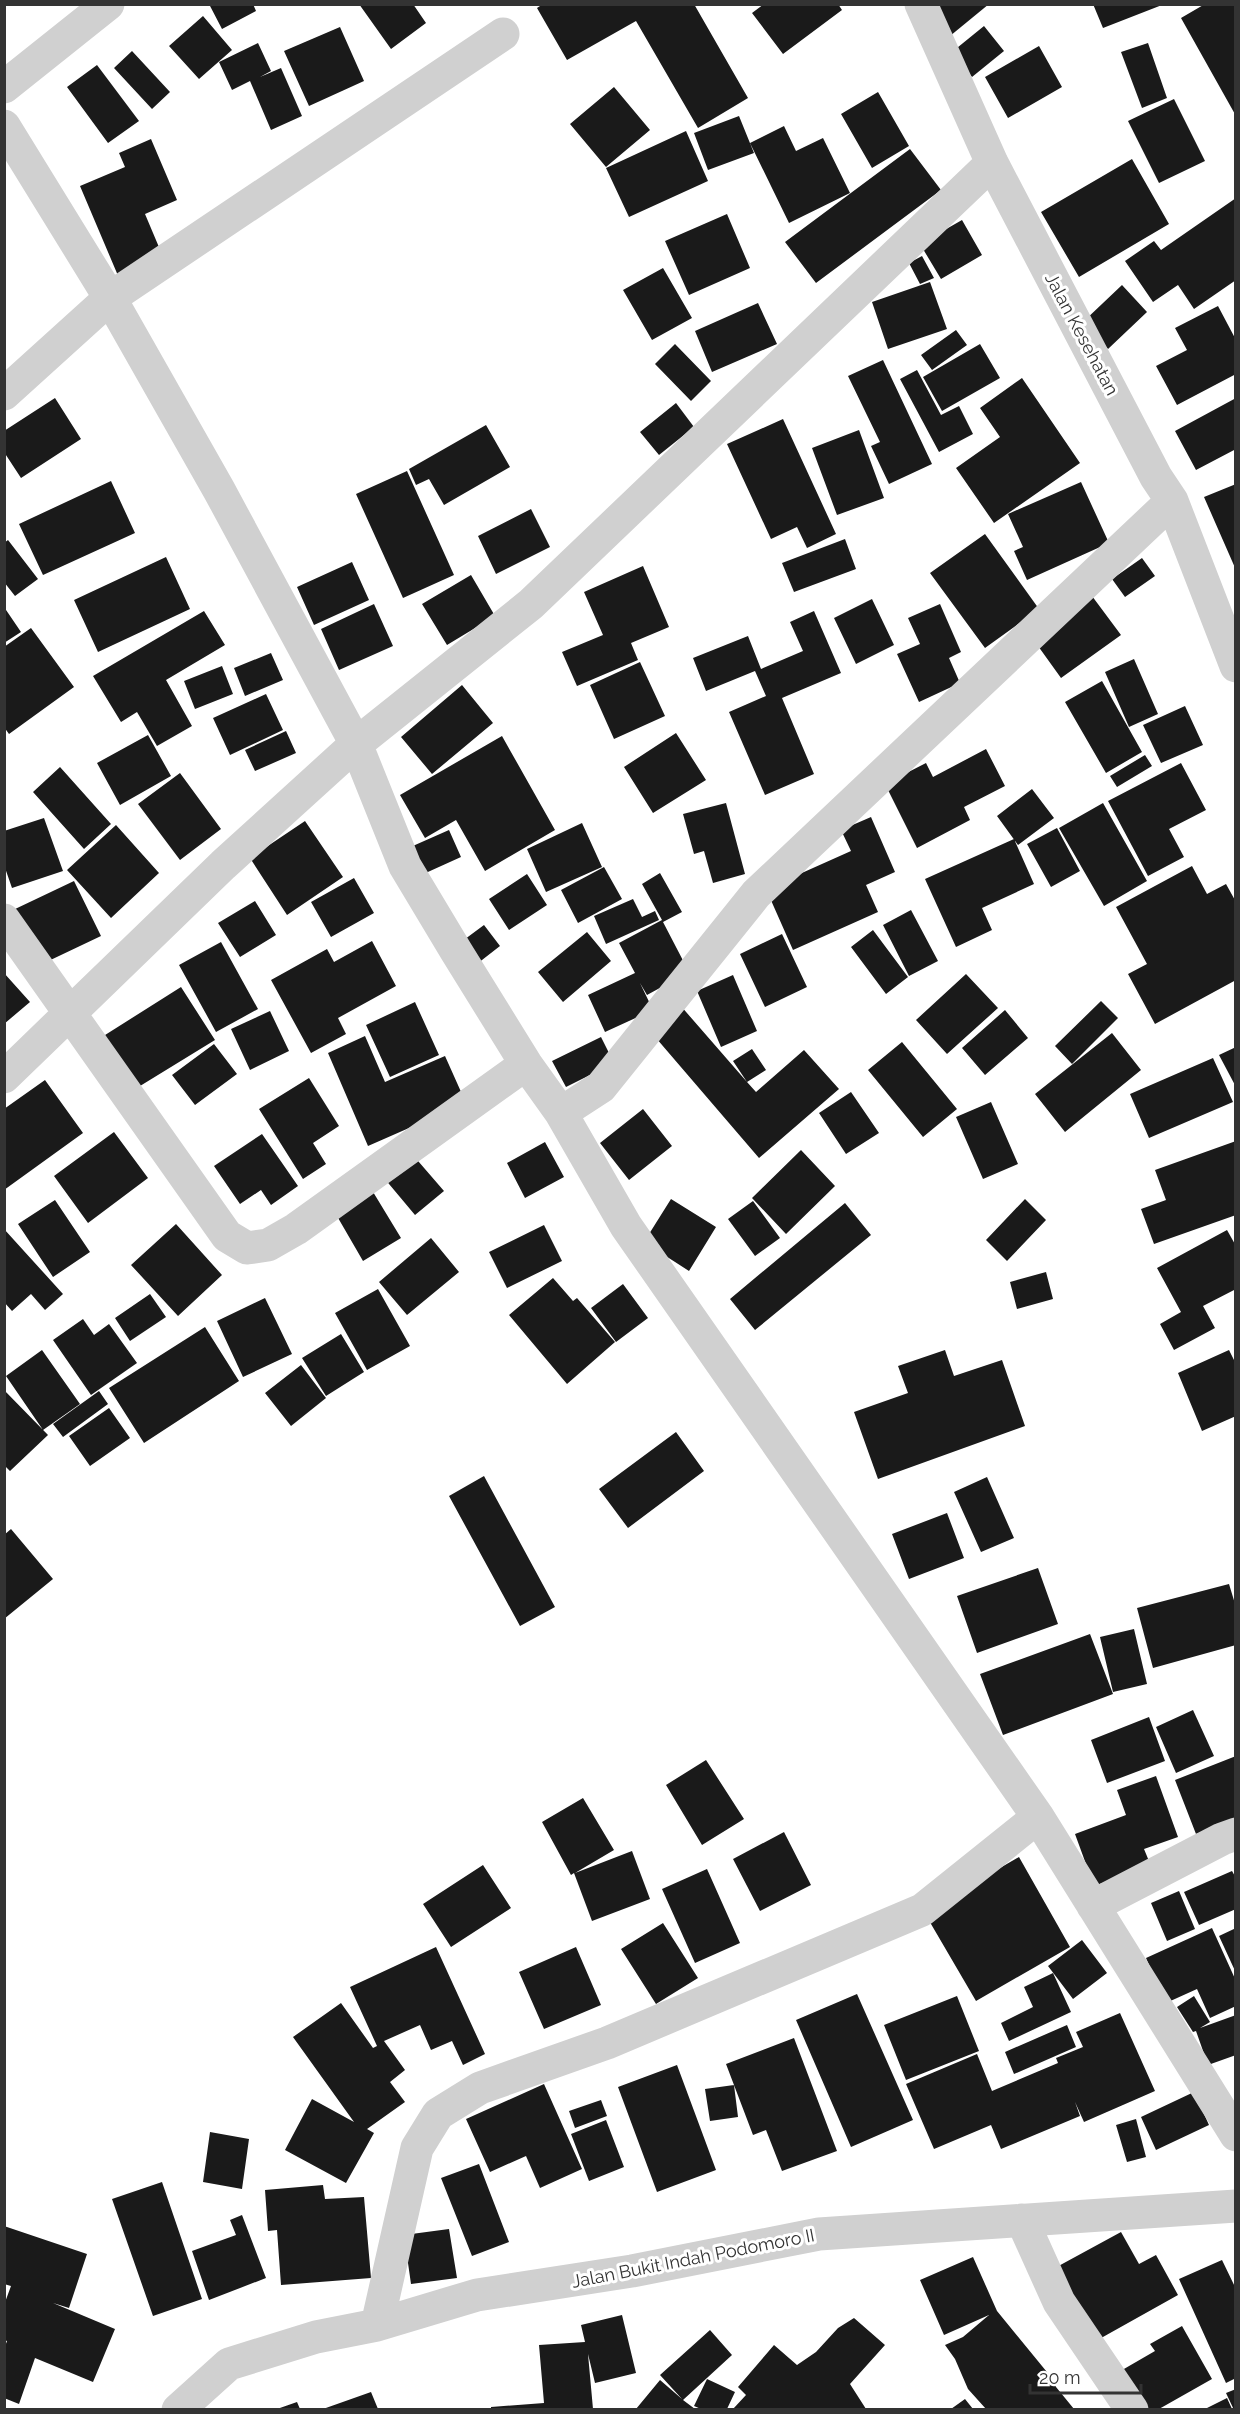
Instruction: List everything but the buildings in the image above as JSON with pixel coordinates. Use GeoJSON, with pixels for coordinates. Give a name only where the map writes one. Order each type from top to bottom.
{"type":"FeatureCollection","features":[{"type":"Feature","properties":{"kind":"street"},"geometry":{"type":"LineString","coordinates":[[4,87],[108,4]]}},
{"type":"Feature","properties":{"kind":"street","name":"Jalan Kesehatan"},"geometry":{"type":"LineString","coordinates":[[921,4],[992,163],[1151,466],[1172,501],[1236,666]]}},
{"type":"Feature","properties":{"kind":"street"},"geometry":{"type":"LineString","coordinates":[[4,393],[110,298],[503,34]]}},
{"type":"Feature","properties":{"kind":"street"},"geometry":{"type":"LineString","coordinates":[[4,126],[110,298],[219,490],[356,744],[405,866],[526,1064],[561,1113],[626,1226],[1038,1817],[1236,2135]]}},
{"type":"Feature","properties":{"kind":"street"},"geometry":{"type":"LineString","coordinates":[[4,1077],[223,865],[356,744],[531,604],[992,163]]}},
{"type":"Feature","properties":{"kind":"street"},"geometry":{"type":"LineString","coordinates":[[561,1113],[601,1087],[756,894],[1172,501]]}},
{"type":"Feature","properties":{"kind":"street"},"geometry":{"type":"LineString","coordinates":[[4,920],[227,1236],[247,1248],[268,1245],[296,1229],[526,1064]]}},
{"type":"Feature","properties":{"kind":"street"},"geometry":{"type":"LineString","coordinates":[[377,2325],[417,2148],[438,2114],[480,2088],[607,2043],[922,1910],[1038,1817]]}},
{"type":"Feature","properties":{"kind":"street"},"geometry":{"type":"LineString","coordinates":[[1093,1906],[1222,1839],[1236,1834]]}},
{"type":"Feature","properties":{"kind":"street","name":"Jalan Bukit Indah Podomoro II"},"geometry":{"type":"LineString","coordinates":[[178,2409],[229,2364],[316,2337],[377,2325],[477,2295],[632,2271],[819,2234],[1236,2206]]}},
{"type":"Feature","properties":{"kind":"street"},"geometry":{"type":"LineString","coordinates":[[1022,2220],[1059,2302],[1132,2409]]}}]}
